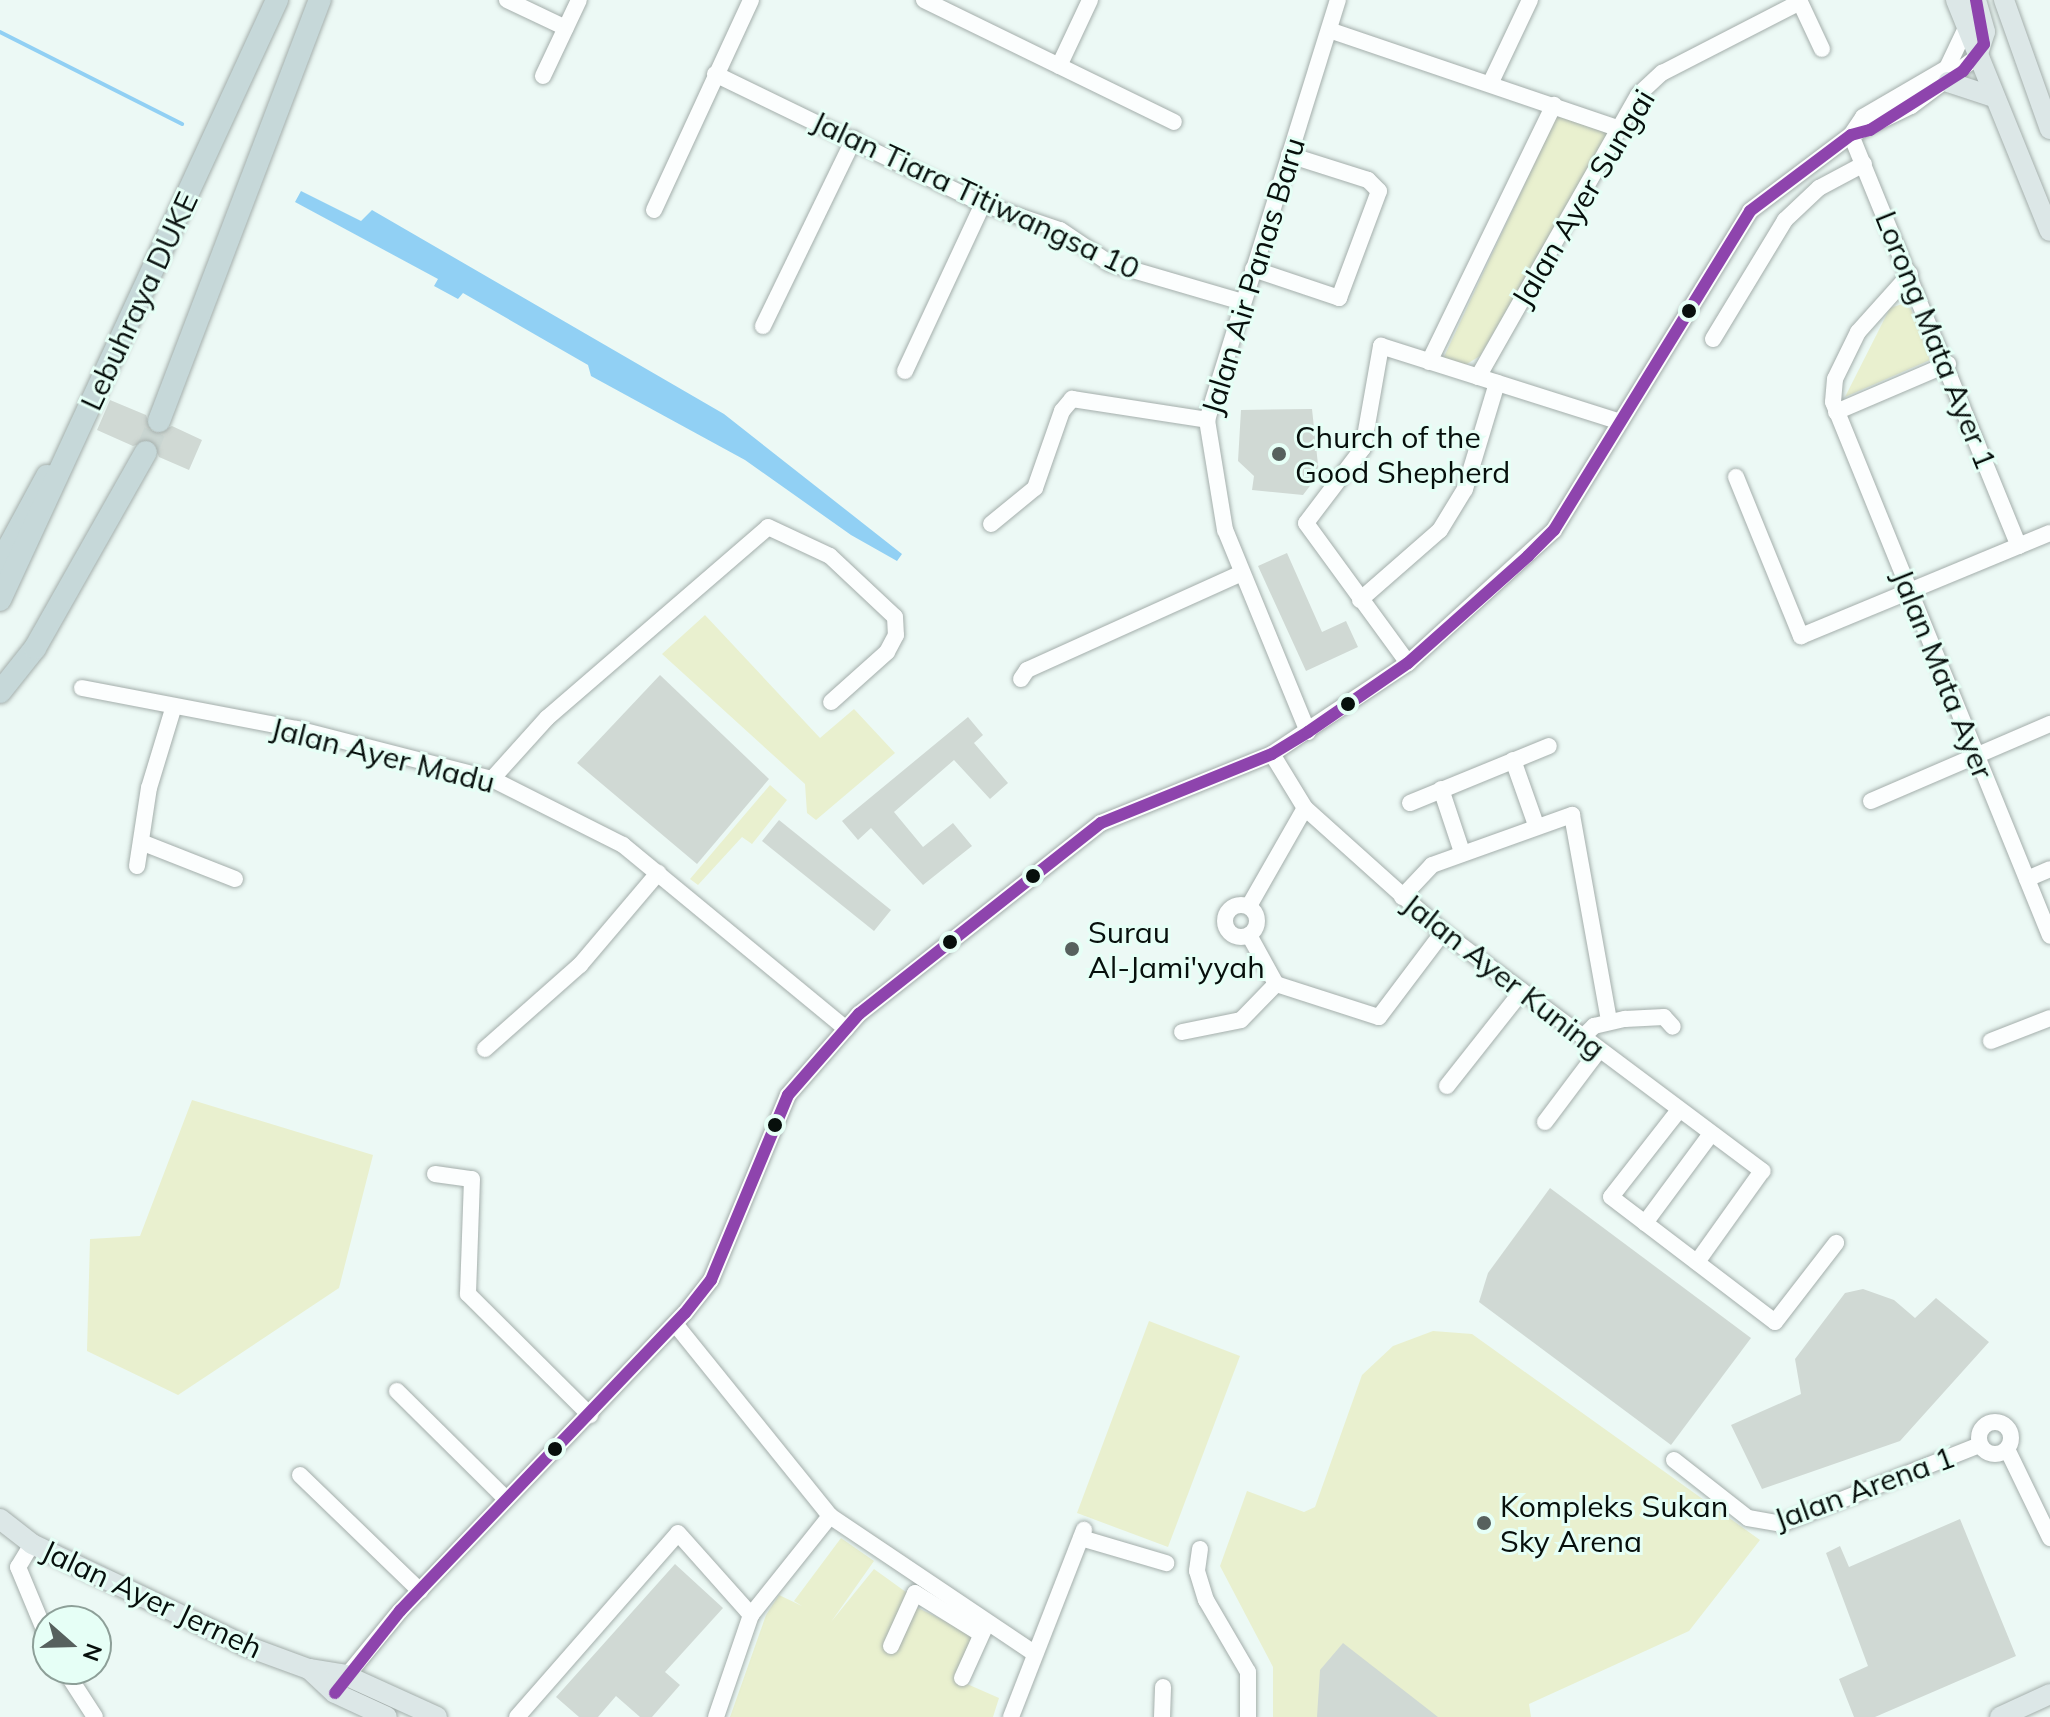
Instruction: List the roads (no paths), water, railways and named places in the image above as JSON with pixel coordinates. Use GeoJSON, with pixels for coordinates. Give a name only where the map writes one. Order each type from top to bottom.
{"type":"FeatureCollection","features":[{"type":"Feature","properties":{"kind":"highway","name":"Lebuhraya DUKE"},"geometry":{"type":"LineString","coordinates":[[0,600],[277,0]]}},
{"type":"Feature","properties":{"kind":"highway","name":"Lebuhraya DUKE"},"geometry":{"type":"LineString","coordinates":[[159,421],[320,0]]}},
{"type":"Feature","properties":{"kind":"highway"},"geometry":{"type":"LineString","coordinates":[[0,563],[91,406]]}},
{"type":"Feature","properties":{"kind":"highway"},"geometry":{"type":"LineString","coordinates":[[0,707],[146,452]]}},
{"type":"Feature","properties":{"kind":"highway"},"geometry":{"type":"LineString","coordinates":[[0,692],[35,648]]}},
{"type":"Feature","properties":{"kind":"main road"},"geometry":{"type":"LineString","coordinates":[[1956,0],[2050,231]]}},
{"type":"Feature","properties":{"kind":"main road"},"geometry":{"type":"LineString","coordinates":[[1976,0],[1985,32],[1977,57]]}},
{"type":"Feature","properties":{"kind":"main road"},"geometry":{"type":"LineString","coordinates":[[2004,0],[2050,129]]}},
{"type":"Feature","properties":{"kind":"main road"},"geometry":{"type":"LineString","coordinates":[[1948,82],[1994,97]]}},
{"type":"Feature","properties":{"kind":"main road","name":"Jalan Ayer Jerneh"},"geometry":{"type":"LineString","coordinates":[[0,1519],[32,1544],[340,1684],[437,1717]]}},
{"type":"Feature","properties":{"kind":"main road","name":"Jalan Ayer Jerneh"},"geometry":{"type":"LineString","coordinates":[[340,1684],[387,1717]]}},
{"type":"Feature","properties":{"kind":"main road"},"geometry":{"type":"LineString","coordinates":[[2000,1717],[2050,1694]]}},
{"type":"Feature","properties":{"kind":"street"},"geometry":{"type":"LineString","coordinates":[[507,0],[566,28]]}},
{"type":"Feature","properties":{"kind":"street"},"geometry":{"type":"LineString","coordinates":[[543,76],[579,0]]}},
{"type":"Feature","properties":{"kind":"street"},"geometry":{"type":"LineString","coordinates":[[654,210],[751,0]]}},
{"type":"Feature","properties":{"kind":"street"},"geometry":{"type":"LineString","coordinates":[[926,0],[1174,122]]}},
{"type":"Feature","properties":{"kind":"street"},"geometry":{"type":"LineString","coordinates":[[1059,66],[1090,0]]}},
{"type":"Feature","properties":{"kind":"street","name":"Jalan Air Panas Baru"},"geometry":{"type":"LineString","coordinates":[[1308,732],[1242,573],[1216,499],[1207,420],[1338,0]]}},
{"type":"Feature","properties":{"kind":"street"},"geometry":{"type":"LineString","coordinates":[[1491,82],[1530,0]]}},
{"type":"Feature","properties":{"kind":"street"},"geometry":{"type":"LineString","coordinates":[[1799,1],[1822,49]]}},
{"type":"Feature","properties":{"kind":"street","name":"Jalan Ayer Sungai"},"geometry":{"type":"LineString","coordinates":[[1478,377],[1638,95],[1662,73],[1799,1]]}},
{"type":"Feature","properties":{"kind":"street"},"geometry":{"type":"LineString","coordinates":[[1851,135],[1863,117],[1947,68],[1966,28]]}},
{"type":"Feature","properties":{"kind":"street"},"geometry":{"type":"LineString","coordinates":[[1329,30],[1491,82],[1620,129]]}},
{"type":"Feature","properties":{"kind":"street"},"geometry":{"type":"LineString","coordinates":[[340,1684],[420,1591],[506,1499],[676,1325],[711,1280],[788,1095],[887,988],[1101,823],[1272,754],[1408,663],[1542,544],[1750,211],[1851,135],[1948,82],[1977,57]]}},
{"type":"Feature","properties":{"kind":"street","name":"Jalan Tiara Titiwangsa 10"},"geometry":{"type":"LineString","coordinates":[[715,74],[983,204],[1060,230],[1109,263],[1242,302]]}},
{"type":"Feature","properties":{"kind":"street"},"geometry":{"type":"LineString","coordinates":[[1429,362],[1554,105]]}},
{"type":"Feature","properties":{"kind":"street","name":"Lorong Mata Ayer 1"},"geometry":{"type":"LineString","coordinates":[[1851,135],[1948,364],[2019,546]]}},
{"type":"Feature","properties":{"kind":"street"},"geometry":{"type":"LineString","coordinates":[[763,326],[854,139]]}},
{"type":"Feature","properties":{"kind":"street"},"geometry":{"type":"LineString","coordinates":[[1253,269],[1339,298],[1379,191],[1368,180],[1289,155]]}},
{"type":"Feature","properties":{"kind":"street"},"geometry":{"type":"LineString","coordinates":[[1713,339],[1785,220],[1819,188],[1864,164]]}},
{"type":"Feature","properties":{"kind":"street"},"geometry":{"type":"LineString","coordinates":[[905,371],[983,204]]}},
{"type":"Feature","properties":{"kind":"street"},"geometry":{"type":"LineString","coordinates":[[1910,274],[1858,332],[1835,379],[1836,412],[1948,364]]}},
{"type":"Feature","properties":{"kind":"street"},"geometry":{"type":"LineString","coordinates":[[1408,663],[1306,523],[1363,448],[1381,346],[1620,422]]}},
{"type":"Feature","properties":{"kind":"street"},"geometry":{"type":"LineString","coordinates":[[1360,600],[1440,530],[1465,489],[1497,383]]}},
{"type":"Feature","properties":{"kind":"street"},"geometry":{"type":"LineString","coordinates":[[991,524],[1035,488],[1062,411],[1072,399],[1207,420]]}},
{"type":"Feature","properties":{"kind":"street","name":"Jalan Mata Ayer"},"geometry":{"type":"LineString","coordinates":[[1836,412],[2050,936]]}},
{"type":"Feature","properties":{"kind":"street"},"geometry":{"type":"LineString","coordinates":[[1736,477],[1801,636],[2050,533]]}},
{"type":"Feature","properties":{"kind":"street"},"geometry":{"type":"LineString","coordinates":[[492,779],[547,718],[768,527],[830,556],[895,617],[896,635],[887,652],[831,702]]}},
{"type":"Feature","properties":{"kind":"street"},"geometry":{"type":"LineString","coordinates":[[1021,679],[1027,670],[1242,573]]}},
{"type":"Feature","properties":{"kind":"street","name":"Jalan Ayer Madu"},"geometry":{"type":"LineString","coordinates":[[82,688],[173,709],[313,733],[492,779],[576,817],[658,873],[846,1029]]}},
{"type":"Feature","properties":{"kind":"street"},"geometry":{"type":"LineString","coordinates":[[137,866],[173,709]]}},
{"type":"Feature","properties":{"kind":"street"},"geometry":{"type":"LineString","coordinates":[[1871,801],[2050,724]]}},
{"type":"Feature","properties":{"kind":"street"},"geometry":{"type":"LineString","coordinates":[[1410,803],[1549,746]]}},
{"type":"Feature","properties":{"kind":"street","name":"Jalan Ayer Kuning"},"geometry":{"type":"LineString","coordinates":[[1272,754],[1305,808],[1443,932],[1762,1171],[1697,1262]]}},
{"type":"Feature","properties":{"kind":"street"},"geometry":{"type":"LineString","coordinates":[[1513,760],[1536,825]]}},
{"type":"Feature","properties":{"kind":"street"},"geometry":{"type":"LineString","coordinates":[[1441,789],[1462,852]]}},
{"type":"Feature","properties":{"kind":"street"},"geometry":{"type":"LineString","coordinates":[[1249,906],[1305,808]]}},
{"type":"Feature","properties":{"kind":"street"},"geometry":{"type":"LineString","coordinates":[[1402,897],[1432,865],[1567,814],[1575,822],[1609,1021]]}},
{"type":"Feature","properties":{"kind":"street"},"geometry":{"type":"LineString","coordinates":[[141,842],[235,879]]}},
{"type":"Feature","properties":{"kind":"street"},"geometry":{"type":"LineString","coordinates":[[2027,879],[2050,869]]}},
{"type":"Feature","properties":{"kind":"street"},"geometry":{"type":"LineString","coordinates":[[485,1049],[580,965],[658,873]]}},
{"type":"Feature","properties":{"kind":"street"},"geometry":{"type":"LineString","coordinates":[[1249,906],[1233,907],[1225,921],[1233,935],[1249,935]]}},
{"type":"Feature","properties":{"kind":"street"},"geometry":{"type":"LineString","coordinates":[[1249,906],[1258,919],[1249,935]]}},
{"type":"Feature","properties":{"kind":"street"},"geometry":{"type":"LineString","coordinates":[[1249,935],[1276,984],[1379,1017],[1443,932]]}},
{"type":"Feature","properties":{"kind":"street"},"geometry":{"type":"LineString","coordinates":[[1182,1032],[1241,1020],[1276,984]]}},
{"type":"Feature","properties":{"kind":"street"},"geometry":{"type":"LineString","coordinates":[[1447,1086],[1522,991]]}},
{"type":"Feature","properties":{"kind":"street"},"geometry":{"type":"LineString","coordinates":[[1583,1037],[1609,1021],[1654,1016],[1673,1027]]}},
{"type":"Feature","properties":{"kind":"street"},"geometry":{"type":"LineString","coordinates":[[1991,1041],[2050,1018]]}},
{"type":"Feature","properties":{"kind":"street"},"geometry":{"type":"LineString","coordinates":[[1545,1122],[1599,1050]]}},
{"type":"Feature","properties":{"kind":"street"},"geometry":{"type":"LineString","coordinates":[[1679,1110],[1611,1197],[1775,1322],[1836,1243]]}},
{"type":"Feature","properties":{"kind":"street"},"geometry":{"type":"LineString","coordinates":[[1645,1223],[1710,1135]]}},
{"type":"Feature","properties":{"kind":"street"},"geometry":{"type":"LineString","coordinates":[[435,1174],[472,1179],[468,1294],[590,1415]]}},
{"type":"Feature","properties":{"kind":"street"},"geometry":{"type":"LineString","coordinates":[[676,1325],[830,1516],[984,1628]]}},
{"type":"Feature","properties":{"kind":"street"},"geometry":{"type":"LineString","coordinates":[[397,1391],[506,1499]]}},
{"type":"Feature","properties":{"kind":"street"},"geometry":{"type":"LineString","coordinates":[[2007,1449],[1989,1454],[1980,1445],[1982,1427],[2000,1422],[2009,1431],[2007,1449],[2050,1538]]}},
{"type":"Feature","properties":{"kind":"street","name":"Jalan Arena 1"},"geometry":{"type":"LineString","coordinates":[[1674,1460],[1748,1518],[1781,1524],[1980,1445]]}},
{"type":"Feature","properties":{"kind":"street"},"geometry":{"type":"LineString","coordinates":[[300,1475],[420,1591]]}},
{"type":"Feature","properties":{"kind":"street"},"geometry":{"type":"LineString","coordinates":[[716,1717],[751,1615],[830,1516]]}},
{"type":"Feature","properties":{"kind":"street"},"geometry":{"type":"LineString","coordinates":[[517,1717],[678,1533],[751,1615]]}},
{"type":"Feature","properties":{"kind":"street"},"geometry":{"type":"LineString","coordinates":[[1011,1717],[1082,1534],[1166,1563]]}},
{"type":"Feature","properties":{"kind":"street"},"geometry":{"type":"LineString","coordinates":[[32,1544],[18,1567],[34,1605]]}},
{"type":"Feature","properties":{"kind":"street"},"geometry":{"type":"LineString","coordinates":[[1200,1549],[1197,1571],[1206,1600],[1248,1672],[1248,1717]]}},
{"type":"Feature","properties":{"kind":"street"},"geometry":{"type":"LineString","coordinates":[[891,1646],[915,1593],[1035,1654]]}},
{"type":"Feature","properties":{"kind":"street"},"geometry":{"type":"LineString","coordinates":[[962,1678],[984,1628]]}},
{"type":"Feature","properties":{"kind":"street"},"geometry":{"type":"LineString","coordinates":[[74,1685],[95,1717]]}},
{"type":"Feature","properties":{"kind":"street"},"geometry":{"type":"LineString","coordinates":[[1162,1717],[1163,1687]]}},
{"type":"Feature","properties":{"kind":"water"},"geometry":{"type":"Polygon","coordinates":[[[301,191],[361,221],[372,210],[724,414],[902,554],[897,561],[851,535],[745,460],[591,376],[588,365],[463,293],[458,299],[434,286],[438,279],[295,202],[301,191]]]}},
{"type":"Feature","properties":{"kind":"waterway"},"geometry":{"type":"LineString","coordinates":[[0,32],[182,124]]}},
{"type":"Feature","properties":{"kind":"tunnel"},"geometry":{"type":"LineString","coordinates":[[146,452],[159,421]]}},
{"type":"Feature","properties":{"kind":"place","name":"Church of the Good Shepherd"},"geometry":{"type":"Point","coordinates":[1279,454]}},
{"type":"Feature","properties":{"kind":"place","name":"Surau Al-Jami'yyah"},"geometry":{"type":"Point","coordinates":[1072,949]}},
{"type":"Feature","properties":{"kind":"place","name":"Kompleks Sukan Sky Arena"},"geometry":{"type":"Point","coordinates":[1484,1523]}}]}
